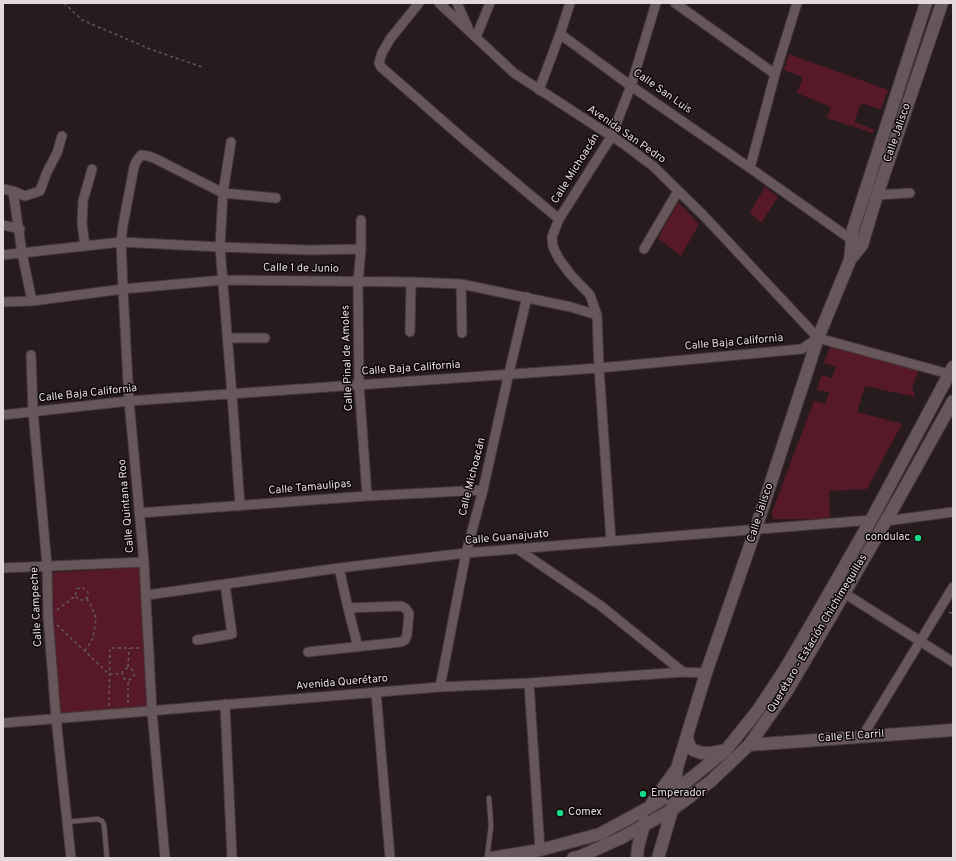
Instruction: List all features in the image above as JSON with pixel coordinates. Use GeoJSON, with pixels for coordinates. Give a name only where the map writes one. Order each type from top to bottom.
{"type":"FeatureCollection","features":[{"type":"Feature","properties":{"kind":"main road","name":"Calle Jalisco"},"geometry":{"type":"LineString","coordinates":[[857,243],[853,228],[926,3]]}},
{"type":"Feature","properties":{"kind":"main road","name":"Calle Jalisco"},"geometry":{"type":"LineString","coordinates":[[658,858],[672,810],[677,768],[706,672],[755,531],[818,338],[876,195],[942,3]]}},
{"type":"Feature","properties":{"kind":"main road","name":"Querétaro - Estación Chichimequillas"},"geometry":{"type":"LineString","coordinates":[[491,858],[540,850],[600,834],[674,792],[726,750],[758,710],[785,669],[871,520],[951,370]]}},
{"type":"Feature","properties":{"kind":"main road","name":"Querétaro - Estación Chichimequillas"},"geometry":{"type":"LineString","coordinates":[[573,858],[582,856],[621,838],[672,810],[711,780],[749,744],[786,691],[886,521],[953,401]]}},
{"type":"Feature","properties":{"kind":"main road","name":"Calle El Carril"},"geometry":{"type":"LineString","coordinates":[[749,744],[953,730]]}},
{"type":"Feature","properties":{"kind":"main road"},"geometry":{"type":"LineString","coordinates":[[687,737],[689,745],[693,750],[702,754],[711,754],[726,750]]}},
{"type":"Feature","properties":{"kind":"main road","name":"Calle Jalisco"},"geometry":{"type":"LineString","coordinates":[[648,808],[677,768]]}},
{"type":"Feature","properties":{"kind":"main road"},"geometry":{"type":"LineString","coordinates":[[638,852],[648,808]]}},
{"type":"Feature","properties":{"kind":"main road"},"geometry":{"type":"LineString","coordinates":[[621,838],[634,841],[638,852]]}},
{"type":"Feature","properties":{"kind":"street"},"geometry":{"type":"LineString","coordinates":[[419,3],[390,39],[382,53],[379,63],[381,67],[559,219]]}},
{"type":"Feature","properties":{"kind":"street","name":"Avenida San Pedro"},"geometry":{"type":"LineString","coordinates":[[440,3],[514,73],[611,136],[653,166],[703,215],[818,338]]}},
{"type":"Feature","properties":{"kind":"street"},"geometry":{"type":"LineString","coordinates":[[457,3],[469,30]]}},
{"type":"Feature","properties":{"kind":"street"},"geometry":{"type":"LineString","coordinates":[[476,37],[490,3]]}},
{"type":"Feature","properties":{"kind":"street"},"geometry":{"type":"LineString","coordinates":[[539,90],[570,3]]}},
{"type":"Feature","properties":{"kind":"street","name":"Calle Michoacán"},"geometry":{"type":"LineString","coordinates":[[611,541],[599,368],[597,316],[590,295],[563,264],[553,246],[552,237],[559,219],[611,136],[631,86],[656,3]]}},
{"type":"Feature","properties":{"kind":"street"},"geometry":{"type":"LineString","coordinates":[[675,3],[775,74]]}},
{"type":"Feature","properties":{"kind":"street"},"geometry":{"type":"LineString","coordinates":[[750,168],[775,74],[797,3]]}},
{"type":"Feature","properties":{"kind":"street","name":"Calle San Luis"},"geometry":{"type":"LineString","coordinates":[[560,34],[631,86],[857,243]]}},
{"type":"Feature","properties":{"kind":"street"},"geometry":{"type":"LineString","coordinates":[[3,189],[25,196],[40,190],[57,154],[62,136]]}},
{"type":"Feature","properties":{"kind":"street"},"geometry":{"type":"LineString","coordinates":[[231,142],[223,193],[220,247],[240,506]]}},
{"type":"Feature","properties":{"kind":"street","name":"Calle Quintana Roo"},"geometry":{"type":"LineString","coordinates":[[165,858],[152,711],[147,595],[129,401],[122,289],[121,242],[134,167],[141,155],[156,159],[223,193]]}},
{"type":"Feature","properties":{"kind":"street"},"geometry":{"type":"LineString","coordinates":[[85,246],[82,224],[83,201],[92,169]]}},
{"type":"Feature","properties":{"kind":"street"},"geometry":{"type":"LineString","coordinates":[[13,191],[20,229],[22,253],[32,301]]}},
{"type":"Feature","properties":{"kind":"street"},"geometry":{"type":"LineString","coordinates":[[644,249],[678,191]]}},
{"type":"Feature","properties":{"kind":"street"},"geometry":{"type":"LineString","coordinates":[[223,193],[276,198]]}},
{"type":"Feature","properties":{"kind":"street"},"geometry":{"type":"LineString","coordinates":[[876,195],[910,193]]}},
{"type":"Feature","properties":{"kind":"street","name":"Calle Pinal de Amoles"},"geometry":{"type":"LineString","coordinates":[[361,220],[361,249],[358,282],[359,384],[367,496]]}},
{"type":"Feature","properties":{"kind":"street"},"geometry":{"type":"LineString","coordinates":[[3,225],[20,229]]}},
{"type":"Feature","properties":{"kind":"street"},"geometry":{"type":"LineString","coordinates":[[3,255],[121,242],[310,250],[361,249]]}},
{"type":"Feature","properties":{"kind":"street","name":"Calle 1 de Junio"},"geometry":{"type":"LineString","coordinates":[[3,302],[32,301],[122,289],[223,280],[412,282],[461,284],[571,307],[597,316]]}},
{"type":"Feature","properties":{"kind":"street"},"geometry":{"type":"LineString","coordinates":[[410,332],[412,282]]}},
{"type":"Feature","properties":{"kind":"street"},"geometry":{"type":"LineString","coordinates":[[461,284],[462,333]]}},
{"type":"Feature","properties":{"kind":"street","name":"Calle Michoacán"},"geometry":{"type":"LineString","coordinates":[[440,687],[466,553],[483,490],[527,297]]}},
{"type":"Feature","properties":{"kind":"street"},"geometry":{"type":"LineString","coordinates":[[228,338],[265,338]]}},
{"type":"Feature","properties":{"kind":"street"},"geometry":{"type":"LineString","coordinates":[[818,338],[951,370]]}},
{"type":"Feature","properties":{"kind":"street","name":"Calle Baja California"},"geometry":{"type":"LineString","coordinates":[[3,415],[129,401],[232,395],[509,373],[599,368],[802,349],[818,338]]}},
{"type":"Feature","properties":{"kind":"street","name":"Calle Campeche"},"geometry":{"type":"LineString","coordinates":[[31,355],[33,412],[47,565],[48,616],[56,718],[71,858]]}},
{"type":"Feature","properties":{"kind":"street","name":"Calle Tamaulipas"},"geometry":{"type":"LineString","coordinates":[[139,513],[367,496],[483,490]]}},
{"type":"Feature","properties":{"kind":"street"},"geometry":{"type":"LineString","coordinates":[[886,521],[953,512]]}},
{"type":"Feature","properties":{"kind":"street","name":"Calle Guanajuato"},"geometry":{"type":"LineString","coordinates":[[147,595],[339,568],[466,553],[755,531],[871,520]]}},
{"type":"Feature","properties":{"kind":"street"},"geometry":{"type":"LineString","coordinates":[[519,550],[601,606],[683,672]]}},
{"type":"Feature","properties":{"kind":"street"},"geometry":{"type":"LineString","coordinates":[[3,568],[144,562]]}},
{"type":"Feature","properties":{"kind":"street"},"geometry":{"type":"LineString","coordinates":[[339,568],[358,646]]}},
{"type":"Feature","properties":{"kind":"street"},"geometry":{"type":"LineString","coordinates":[[197,640],[232,634],[225,584]]}},
{"type":"Feature","properties":{"kind":"street"},"geometry":{"type":"LineString","coordinates":[[862,737],[953,587]]}},
{"type":"Feature","properties":{"kind":"street"},"geometry":{"type":"LineString","coordinates":[[844,593],[953,662]]}},
{"type":"Feature","properties":{"kind":"street"},"geometry":{"type":"LineString","coordinates":[[308,652],[401,642],[405,640],[408,635],[409,613],[406,608],[401,606],[348,608]]}},
{"type":"Feature","properties":{"kind":"street","name":"Avenida Querétaro"},"geometry":{"type":"LineString","coordinates":[[3,723],[440,687],[529,683],[683,672],[706,672]]}},
{"type":"Feature","properties":{"kind":"street"},"geometry":{"type":"LineString","coordinates":[[529,683],[540,850]]}},
{"type":"Feature","properties":{"kind":"street"},"geometry":{"type":"LineString","coordinates":[[376,692],[390,858]]}},
{"type":"Feature","properties":{"kind":"street"},"geometry":{"type":"LineString","coordinates":[[225,704],[232,858]]}},
{"type":"Feature","properties":{"kind":"lane"},"geometry":{"type":"LineString","coordinates":[[487,858],[492,826],[489,798]]}},
{"type":"Feature","properties":{"kind":"lane"},"geometry":{"type":"LineString","coordinates":[[67,822],[98,819],[102,821],[104,825],[107,858]]}},
{"type":"Feature","properties":{"kind":"path"},"geometry":{"type":"LineString","coordinates":[[64,3],[82,20],[150,49],[202,67]]}},
{"type":"Feature","properties":{"kind":"path"},"geometry":{"type":"LineString","coordinates":[[54,613],[75,596],[76,591],[82,587],[88,592],[86,599]]}},
{"type":"Feature","properties":{"kind":"path"},"geometry":{"type":"LineString","coordinates":[[75,596],[79,600],[86,599]]}},
{"type":"Feature","properties":{"kind":"path"},"geometry":{"type":"LineString","coordinates":[[85,651],[93,638],[96,618],[92,607],[86,599]]}},
{"type":"Feature","properties":{"kind":"path"},"geometry":{"type":"LineString","coordinates":[[54,622],[109,674],[122,674]]}},
{"type":"Feature","properties":{"kind":"path"},"geometry":{"type":"LineString","coordinates":[[109,712],[110,648],[141,648]]}},
{"type":"Feature","properties":{"kind":"path"},"geometry":{"type":"LineString","coordinates":[[128,648],[128,667]]}},
{"type":"Feature","properties":{"kind":"path"},"geometry":{"type":"LineString","coordinates":[[122,674],[124,669],[128,667]]}},
{"type":"Feature","properties":{"kind":"path"},"geometry":{"type":"LineString","coordinates":[[128,667],[132,668],[135,673],[132,679],[128,680]]}},
{"type":"Feature","properties":{"kind":"path"},"geometry":{"type":"LineString","coordinates":[[122,674],[124,678],[128,680]]}},
{"type":"Feature","properties":{"kind":"path"},"geometry":{"type":"LineString","coordinates":[[128,680],[128,703]]}},
{"type":"Feature","properties":{"kind":"shaded area"},"geometry":{"type":"Polygon","coordinates":[[[789,54],[888,90],[881,109],[861,103],[854,122],[875,130],[873,133],[827,118],[831,107],[797,93],[803,77],[784,70],[789,54]]]}},
{"type":"Feature","properties":{"kind":"shaded area"},"geometry":{"type":"Polygon","coordinates":[[[765,187],[778,197],[761,223],[750,212],[765,187]]]}},
{"type":"Feature","properties":{"kind":"shaded area"},"geometry":{"type":"Polygon","coordinates":[[[678,202],[699,224],[681,256],[658,238],[678,202]]]}},
{"type":"Feature","properties":{"kind":"shaded area"},"geometry":{"type":"Polygon","coordinates":[[[831,344],[918,371],[912,388],[916,397],[865,386],[857,412],[902,424],[867,489],[829,491],[830,519],[773,519],[772,512],[814,401],[826,404],[829,392],[817,390],[821,375],[832,378],[836,366],[824,363],[831,344]]]}},
{"type":"Feature","properties":{"kind":"shaded area"},"geometry":{"type":"Polygon","coordinates":[[[142,567],[151,709],[57,717],[47,573],[142,567]]]}},
{"type":"Feature","properties":{"kind":"place","name":"condulac"},"geometry":{"type":"Point","coordinates":[918,538]}},
{"type":"Feature","properties":{"kind":"place","name":"Emperador"},"geometry":{"type":"Point","coordinates":[643,794]}},
{"type":"Feature","properties":{"kind":"place","name":"Comex"},"geometry":{"type":"Point","coordinates":[560,813]}}]}
